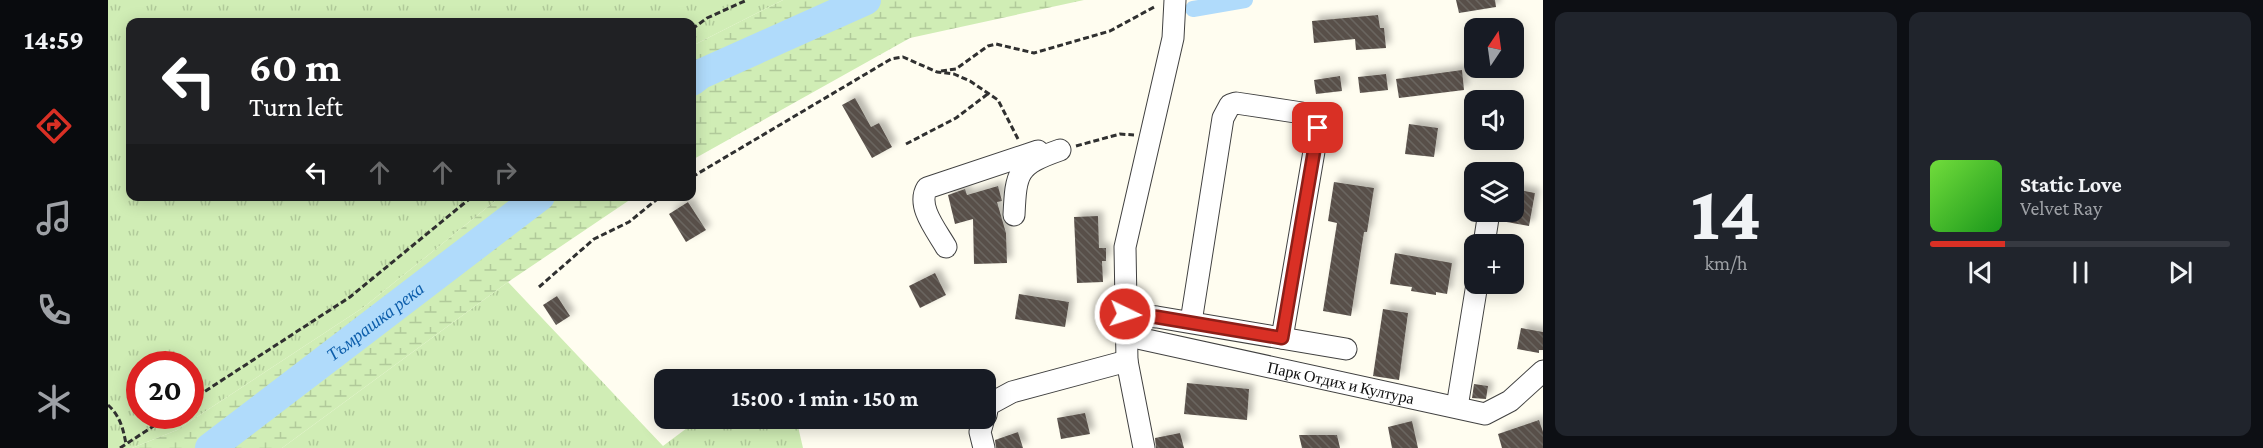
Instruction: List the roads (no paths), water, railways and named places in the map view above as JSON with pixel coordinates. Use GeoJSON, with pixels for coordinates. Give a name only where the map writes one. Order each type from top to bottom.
{"type":"FeatureCollection","features":[{"type":"Feature","properties":{"kind":"street"},"geometry":{"type":"LineString","coordinates":[[1144,448],[1127,360],[1125,247],[1173,38],[1168,2]]}},
{"type":"Feature","properties":{"kind":"street"},"geometry":{"type":"LineString","coordinates":[[1191,322],[1223,118],[1230,105],[1236,103],[1302,113],[1316,120],[1318,128],[1282,338]]}},
{"type":"Feature","properties":{"kind":"street"},"geometry":{"type":"LineString","coordinates":[[1014,215],[1017,181],[1021,170],[1041,157],[1060,150]]}},
{"type":"Feature","properties":{"kind":"street"},"geometry":{"type":"LineString","coordinates":[[946,247],[922,203],[922,195],[927,188],[1038,151]]}},
{"type":"Feature","properties":{"kind":"street"},"geometry":{"type":"LineString","coordinates":[[1457,407],[1476,294]]}},
{"type":"Feature","properties":{"kind":"street"},"geometry":{"type":"LineString","coordinates":[[1125,325],[1191,322],[1346,349]]}},
{"type":"Feature","properties":{"kind":"street","name":"Парк Отдих и Култура"},"geometry":{"type":"LineString","coordinates":[[1125,325],[1485,414],[1510,401],[1543,371]]}},
{"type":"Feature","properties":{"kind":"street"},"geometry":{"type":"LineString","coordinates":[[996,401],[1012,392],[1127,360]]}},
{"type":"Feature","properties":{"kind":"street"},"geometry":{"type":"LineString","coordinates":[[981,429],[984,448]]}},
{"type":"Feature","properties":{"kind":"waterway","name":"Тъмрашка река"},"geometry":{"type":"LineString","coordinates":[[696,78],[866,0]]}},
{"type":"Feature","properties":{"kind":"waterway"},"geometry":{"type":"LineString","coordinates":[[1193,9],[1245,0]]}},
{"type":"Feature","properties":{"kind":"waterway","name":"Тъмрашка река"},"geometry":{"type":"LineString","coordinates":[[210,448],[533,201]]}}]}
